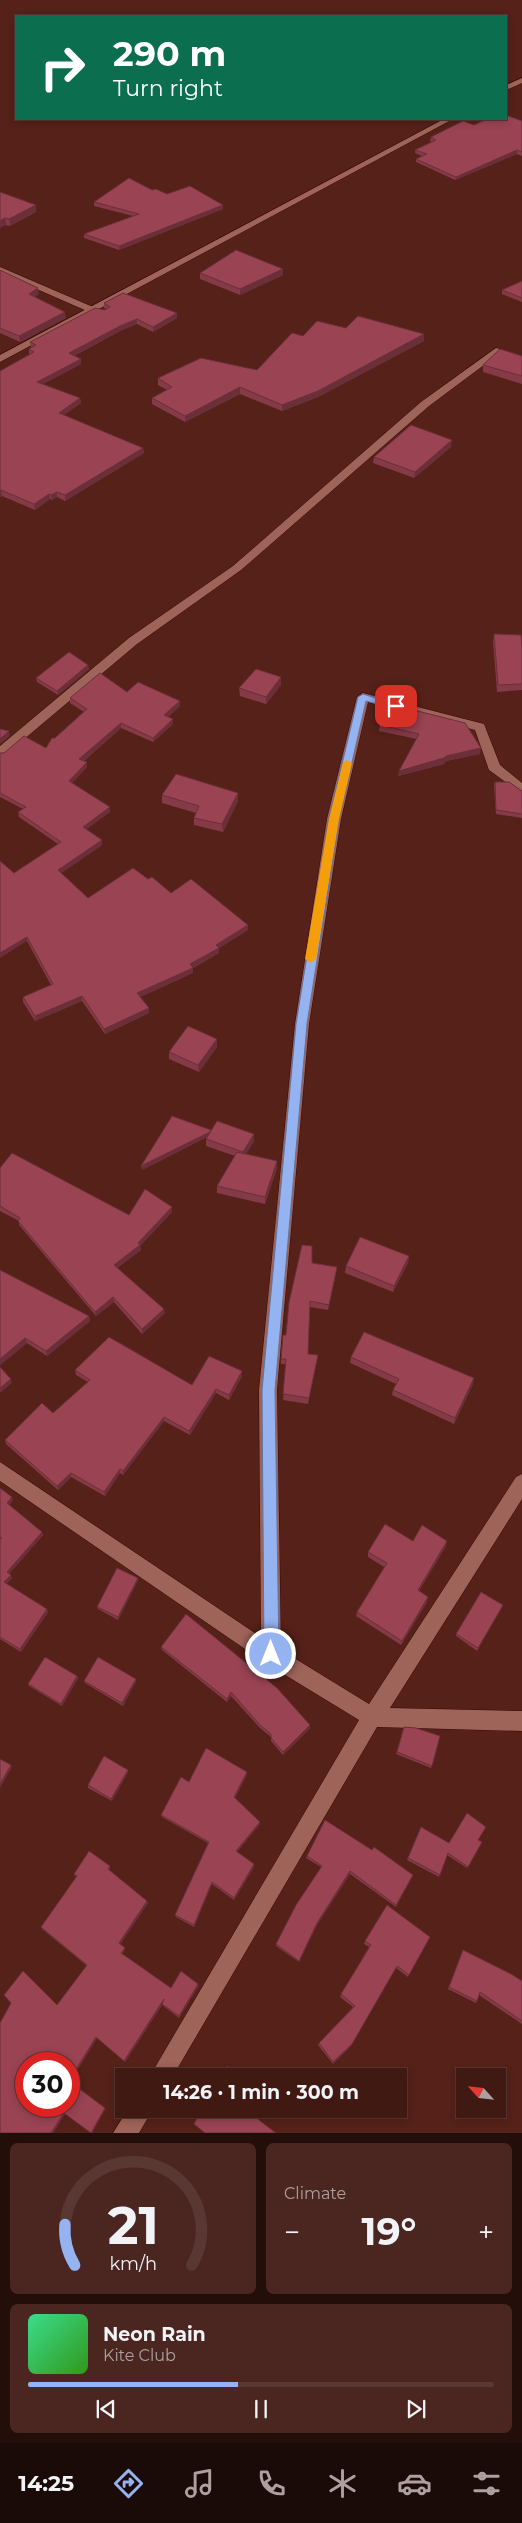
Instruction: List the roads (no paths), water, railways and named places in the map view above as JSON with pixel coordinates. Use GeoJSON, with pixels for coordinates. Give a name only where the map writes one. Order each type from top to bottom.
{"type":"FeatureCollection","features":[{"type":"Feature","properties":{"kind":"street"},"geometry":{"type":"LineString","coordinates":[[507,88],[522,80]]}},
{"type":"Feature","properties":{"kind":"street"},"geometry":{"type":"LineString","coordinates":[[0,359],[90,309],[447,120]]}},
{"type":"Feature","properties":{"kind":"street"},"geometry":{"type":"LineString","coordinates":[[0,270],[90,309]]}},
{"type":"Feature","properties":{"kind":"street"},"geometry":{"type":"LineString","coordinates":[[0,753],[134,641],[237,568],[426,404],[499,350]]}},
{"type":"Feature","properties":{"kind":"street"},"geometry":{"type":"LineString","coordinates":[[271,1654],[268,1390],[302,1024],[334,819],[363,697],[480,727],[494,767],[522,790]]}},
{"type":"Feature","properties":{"kind":"street"},"geometry":{"type":"LineString","coordinates":[[0,1471],[271,1654],[372,1717],[522,1721]]}},
{"type":"Feature","properties":{"kind":"street"},"geometry":{"type":"LineString","coordinates":[[166,2068],[372,1717],[522,1483]]}},
{"type":"Feature","properties":{"kind":"street"},"geometry":{"type":"LineString","coordinates":[[125,2133],[136,2118]]}}]}
